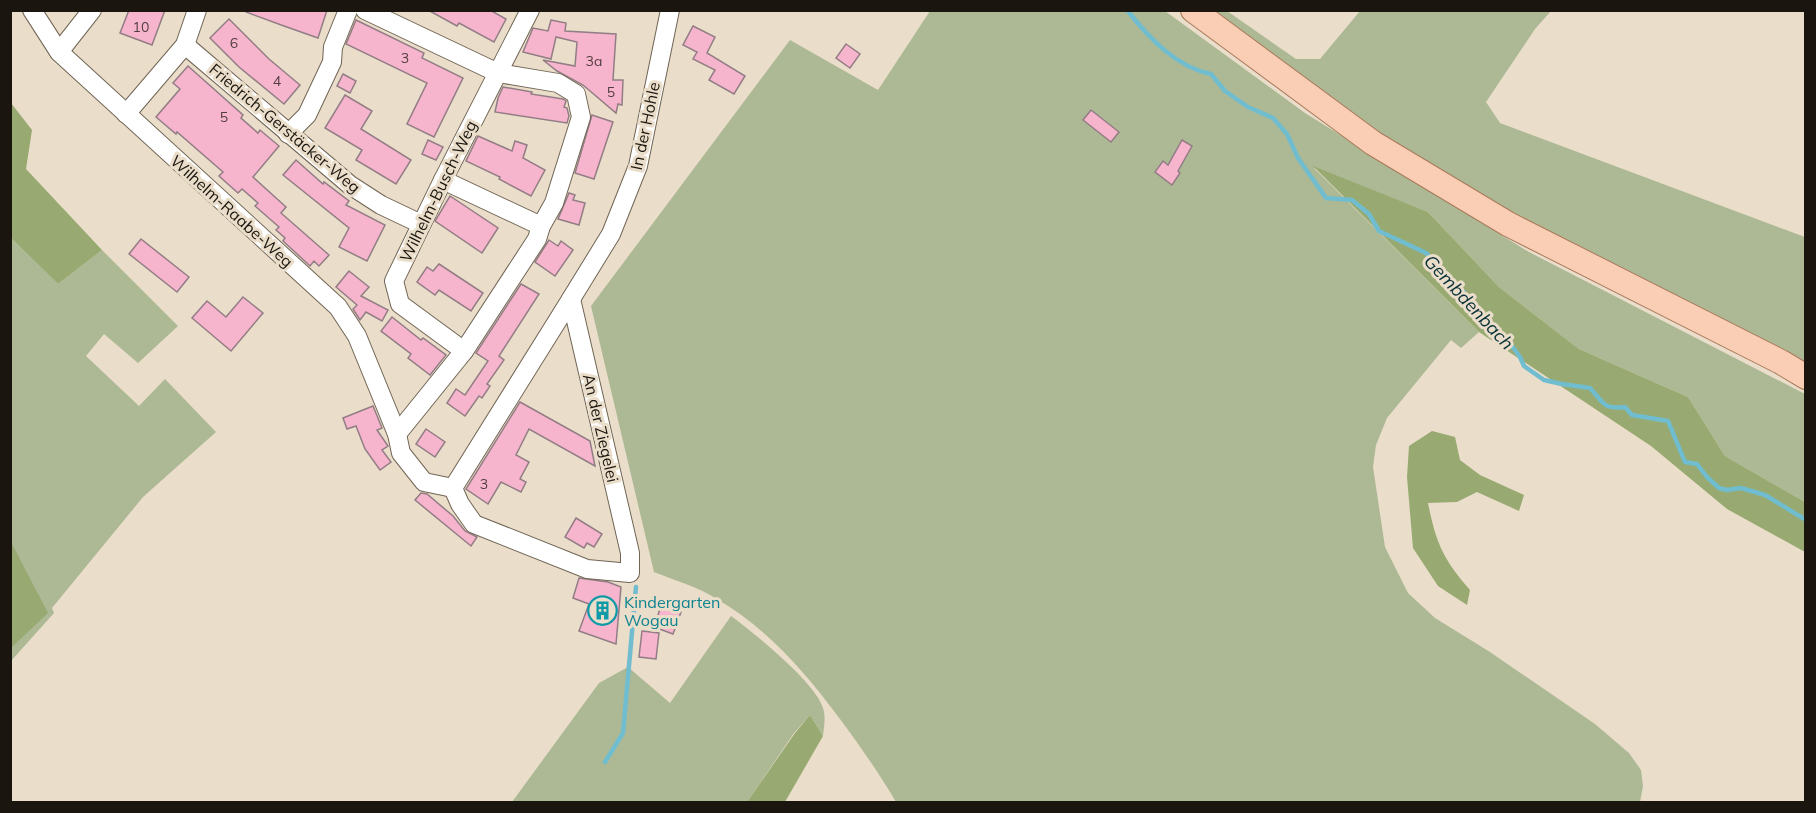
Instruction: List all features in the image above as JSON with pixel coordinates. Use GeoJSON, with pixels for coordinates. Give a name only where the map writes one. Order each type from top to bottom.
{"type":"FeatureCollection","features":[{"type":"Feature","properties":{"kind":"main road"},"geometry":{"type":"LineString","coordinates":[[1193,10],[1373,143],[1508,225],[1806,377]]}},
{"type":"Feature","properties":{"kind":"street","name":"Wilhelm-Raabe-Weg"},"geometry":{"type":"LineString","coordinates":[[32,10],[59,52],[338,307],[357,336],[397,434],[401,453],[424,482],[453,488]]}},
{"type":"Feature","properties":{"kind":"street"},"geometry":{"type":"LineString","coordinates":[[59,52],[92,10]]}},
{"type":"Feature","properties":{"kind":"street"},"geometry":{"type":"LineString","coordinates":[[126,114],[185,45],[197,10]]}},
{"type":"Feature","properties":{"kind":"street"},"geometry":{"type":"LineString","coordinates":[[288,134],[307,115],[332,62],[333,47],[348,10]]}},
{"type":"Feature","properties":{"kind":"street"},"geometry":{"type":"LineString","coordinates":[[365,10],[498,73],[558,83],[576,94],[581,117],[554,203],[541,226],[537,239],[464,351],[397,434]]}},
{"type":"Feature","properties":{"kind":"street","name":"Wilhelm-Busch-Weg"},"geometry":{"type":"LineString","coordinates":[[464,351],[400,304],[394,280],[530,10]]}},
{"type":"Feature","properties":{"kind":"street","name":"In der Hohle"},"geometry":{"type":"LineString","coordinates":[[571,299],[611,234],[638,166],[670,10]]}},
{"type":"Feature","properties":{"kind":"street","name":"Friedrich-Gerstäcker-Weg"},"geometry":{"type":"LineString","coordinates":[[185,45],[350,184],[381,205],[421,224]]}},
{"type":"Feature","properties":{"kind":"street"},"geometry":{"type":"LineString","coordinates":[[443,180],[541,226]]}},
{"type":"Feature","properties":{"kind":"street"},"geometry":{"type":"LineString","coordinates":[[453,488],[571,299]]}},
{"type":"Feature","properties":{"kind":"street","name":"An der Ziegelei"},"geometry":{"type":"LineString","coordinates":[[453,488],[460,504],[474,524],[587,569],[630,573],[630,553],[571,299]]}},
{"type":"Feature","properties":{"kind":"green space"},"geometry":{"type":"Polygon","coordinates":[[[930,11],[1165,11],[1305,113],[1529,252],[1805,394],[1805,502],[1725,456],[1688,397],[1579,349],[1499,287],[1428,212],[1314,168],[1479,332],[1461,348],[1451,340],[1387,418],[1376,445],[1373,467],[1385,547],[1408,593],[1435,618],[1490,652],[1595,724],[1629,753],[1641,770],[1643,786],[1640,802],[896,802],[827,701],[769,638],[736,611],[710,595],[654,572],[591,306],[790,40],[878,90],[930,11]]]}},
{"type":"Feature","properties":{"kind":"green space"},"geometry":{"type":"Polygon","coordinates":[[[1206,11],[1227,11],[1296,59],[1320,59],[1360,11],[1551,11],[1535,29],[1486,102],[1500,123],[1805,237],[1805,370],[1507,216],[1429,168],[1206,11]]]}},
{"type":"Feature","properties":{"kind":"green space"},"geometry":{"type":"Polygon","coordinates":[[[11,103],[32,130],[26,169],[102,250],[58,284],[11,238],[11,103]]]}},
{"type":"Feature","properties":{"kind":"green space"},"geometry":{"type":"Polygon","coordinates":[[[1313,166],[1428,212],[1499,287],[1579,349],[1688,397],[1725,456],[1805,502],[1805,552],[1727,509],[1651,446],[1479,332],[1313,166]]]}},
{"type":"Feature","properties":{"kind":"green space"},"geometry":{"type":"Polygon","coordinates":[[[11,238],[58,284],[102,250],[178,326],[138,363],[104,334],[86,356],[139,406],[165,379],[216,432],[143,497],[52,608],[54,613],[11,661],[10,545],[14,549],[10,542],[11,238]]]}},
{"type":"Feature","properties":{"kind":"green space"},"geometry":{"type":"Polygon","coordinates":[[[1432,431],[1455,437],[1460,460],[1480,475],[1524,495],[1519,511],[1477,492],[1457,502],[1428,503],[1442,550],[1453,569],[1470,590],[1467,605],[1438,586],[1413,548],[1407,477],[1409,446],[1432,431]]]}},
{"type":"Feature","properties":{"kind":"green space"},"geometry":{"type":"Polygon","coordinates":[[[11,542],[48,613],[10,648],[11,542]]]}},
{"type":"Feature","properties":{"kind":"green space"},"geometry":{"type":"Polygon","coordinates":[[[731,616],[797,672],[818,698],[824,715],[823,736],[810,715],[794,733],[747,802],[512,802],[599,683],[628,667],[670,703],[731,616]]]}},
{"type":"Feature","properties":{"kind":"green space"},"geometry":{"type":"Polygon","coordinates":[[[810,715],[823,736],[785,802],[747,802],[795,733],[810,715]]]}},
{"type":"Feature","properties":{"kind":"building"},"geometry":{"type":"Polygon","coordinates":[[[129,10],[165,10],[152,45],[120,33],[129,10]]]}},
{"type":"Feature","properties":{"kind":"building"},"geometry":{"type":"Polygon","coordinates":[[[246,10],[327,10],[318,38],[246,12],[246,10]]]}},
{"type":"Feature","properties":{"kind":"building"},"geometry":{"type":"Polygon","coordinates":[[[428,10],[490,10],[506,19],[494,42],[459,23],[457,26],[428,10]]]}},
{"type":"Feature","properties":{"kind":"building"},"geometry":{"type":"Polygon","coordinates":[[[229,19],[269,59],[300,85],[284,104],[239,67],[210,38],[229,19]]]}},
{"type":"Feature","properties":{"kind":"building"},"geometry":{"type":"Polygon","coordinates":[[[356,20],[424,53],[422,58],[463,78],[434,137],[407,124],[427,83],[346,44],[356,20]]]}},
{"type":"Feature","properties":{"kind":"building"},"geometry":{"type":"Polygon","coordinates":[[[551,20],[566,23],[565,31],[616,34],[613,80],[623,80],[622,105],[618,104],[616,113],[583,85],[557,71],[543,60],[575,66],[577,42],[556,37],[551,59],[523,52],[533,28],[548,31],[551,20]]]}},
{"type":"Feature","properties":{"kind":"building"},"geometry":{"type":"Polygon","coordinates":[[[693,26],[715,37],[707,53],[745,76],[734,94],[709,80],[715,70],[693,59],[697,52],[683,45],[693,26]]]}},
{"type":"Feature","properties":{"kind":"building"},"geometry":{"type":"Polygon","coordinates":[[[846,44],[860,54],[850,68],[836,58],[846,44]]]}},
{"type":"Feature","properties":{"kind":"building"},"geometry":{"type":"Polygon","coordinates":[[[188,66],[243,115],[241,118],[258,133],[260,130],[279,146],[253,177],[286,207],[281,213],[329,255],[319,266],[314,261],[310,266],[283,241],[285,238],[276,230],[279,227],[255,206],[258,203],[242,189],[238,193],[219,176],[223,172],[156,117],[180,89],[173,83],[188,66]]]}},
{"type":"Feature","properties":{"kind":"building"},"geometry":{"type":"Polygon","coordinates":[[[343,74],[356,81],[350,93],[337,86],[343,74]]]}},
{"type":"Feature","properties":{"kind":"building"},"geometry":{"type":"Polygon","coordinates":[[[503,87],[563,99],[566,101],[564,107],[567,108],[569,116],[567,123],[495,112],[503,87]]]}},
{"type":"Feature","properties":{"kind":"building"},"geometry":{"type":"Polygon","coordinates":[[[345,95],[372,111],[361,129],[411,160],[396,184],[356,160],[362,150],[325,128],[345,95]]]}},
{"type":"Feature","properties":{"kind":"building"},"geometry":{"type":"Polygon","coordinates":[[[1091,110],[1119,132],[1111,142],[1083,120],[1091,110]]]}},
{"type":"Feature","properties":{"kind":"building"},"geometry":{"type":"Polygon","coordinates":[[[592,115],[613,122],[594,179],[575,173],[592,115]]]}},
{"type":"Feature","properties":{"kind":"building"},"geometry":{"type":"Polygon","coordinates":[[[478,136],[512,151],[515,141],[527,145],[523,158],[545,170],[531,196],[499,179],[500,177],[466,161],[478,136]]]}},
{"type":"Feature","properties":{"kind":"building"},"geometry":{"type":"Polygon","coordinates":[[[428,140],[443,147],[436,160],[422,154],[428,140]]]}},
{"type":"Feature","properties":{"kind":"building"},"geometry":{"type":"Polygon","coordinates":[[[1182,140],[1192,146],[1172,185],[1155,172],[1163,161],[1168,165],[1182,140]]]}},
{"type":"Feature","properties":{"kind":"building"},"geometry":{"type":"Polygon","coordinates":[[[296,160],[323,184],[324,182],[349,201],[346,205],[385,225],[367,261],[339,247],[349,228],[283,175],[296,160]]]}},
{"type":"Feature","properties":{"kind":"building"},"geometry":{"type":"Polygon","coordinates":[[[569,193],[575,195],[573,200],[585,203],[579,225],[558,219],[569,193]]]}},
{"type":"Feature","properties":{"kind":"building"},"geometry":{"type":"Polygon","coordinates":[[[450,196],[498,228],[482,253],[435,221],[450,196]]]}},
{"type":"Feature","properties":{"kind":"building"},"geometry":{"type":"Polygon","coordinates":[[[141,239],[189,277],[177,292],[129,254],[141,239]]]}},
{"type":"Feature","properties":{"kind":"building"},"geometry":{"type":"Polygon","coordinates":[[[549,240],[558,246],[561,241],[573,250],[555,276],[535,262],[549,240]]]}},
{"type":"Feature","properties":{"kind":"building"},"geometry":{"type":"Polygon","coordinates":[[[439,264],[483,293],[471,311],[439,290],[435,295],[417,282],[427,267],[433,271],[439,264]]]}},
{"type":"Feature","properties":{"kind":"building"},"geometry":{"type":"Polygon","coordinates":[[[349,271],[369,287],[361,296],[388,310],[382,321],[366,312],[360,320],[353,309],[357,305],[336,287],[349,271]]]}},
{"type":"Feature","properties":{"kind":"building"},"geometry":{"type":"Polygon","coordinates":[[[521,284],[539,294],[499,356],[504,360],[487,384],[490,386],[482,398],[479,396],[465,416],[447,403],[456,389],[465,395],[488,361],[476,353],[521,284]]]}},
{"type":"Feature","properties":{"kind":"building"},"geometry":{"type":"Polygon","coordinates":[[[243,297],[263,313],[231,351],[192,318],[207,301],[226,317],[243,297]]]}},
{"type":"Feature","properties":{"kind":"building"},"geometry":{"type":"Polygon","coordinates":[[[392,317],[421,340],[423,338],[446,355],[430,375],[408,358],[411,354],[381,331],[392,317]]]}},
{"type":"Feature","properties":{"kind":"building"},"geometry":{"type":"Polygon","coordinates":[[[520,402],[590,441],[595,466],[529,429],[516,455],[529,462],[520,479],[526,482],[521,492],[501,482],[488,504],[466,489],[520,402]]]}},
{"type":"Feature","properties":{"kind":"building"},"geometry":{"type":"Polygon","coordinates":[[[373,406],[382,428],[377,430],[388,446],[382,450],[391,462],[380,470],[365,449],[356,426],[347,429],[343,418],[373,406]]]}},
{"type":"Feature","properties":{"kind":"building"},"geometry":{"type":"Polygon","coordinates":[[[426,429],[445,442],[435,457],[416,444],[426,429]]]}},
{"type":"Feature","properties":{"kind":"building"},"geometry":{"type":"Polygon","coordinates":[[[421,493],[427,494],[453,516],[465,531],[477,537],[471,546],[415,500],[421,493]]]}},
{"type":"Feature","properties":{"kind":"building"},"geometry":{"type":"Polygon","coordinates":[[[576,518],[602,534],[594,547],[587,543],[584,548],[565,537],[576,518]]]}},
{"type":"Feature","properties":{"kind":"building","name":"Kindergarten Wogau"},"geometry":{"type":"Polygon","coordinates":[[[579,578],[608,582],[621,587],[616,644],[579,631],[589,604],[573,598],[579,578]]]}},
{"type":"Feature","properties":{"kind":"building"},"geometry":{"type":"Polygon","coordinates":[[[661,606],[681,612],[673,634],[654,627],[661,606]]]}},
{"type":"Feature","properties":{"kind":"building"},"geometry":{"type":"Polygon","coordinates":[[[642,631],[659,633],[656,659],[639,657],[642,631]]]}},
{"type":"Feature","properties":{"kind":"waterway","name":"Gembdenbach"},"geometry":{"type":"LineString","coordinates":[[1127,10],[1164,50],[1186,65],[1211,74],[1225,91],[1248,107],[1273,118],[1287,134],[1298,158],[1326,198],[1352,200],[1369,214],[1379,231],[1426,253],[1462,290],[1490,327],[1509,342],[1524,366],[1544,380],[1590,388],[1608,406],[1625,407],[1632,415],[1668,421],[1685,462],[1697,464],[1719,488],[1727,490],[1741,488],[1765,495],[1806,520]]}},
{"type":"Feature","properties":{"kind":"waterway"},"geometry":{"type":"LineString","coordinates":[[605,762],[623,733],[636,587]]}},
{"type":"Feature","properties":{"kind":"place","name":"Kindergarten Wogau"},"geometry":{"type":"Point","coordinates":[603,611]}}]}
